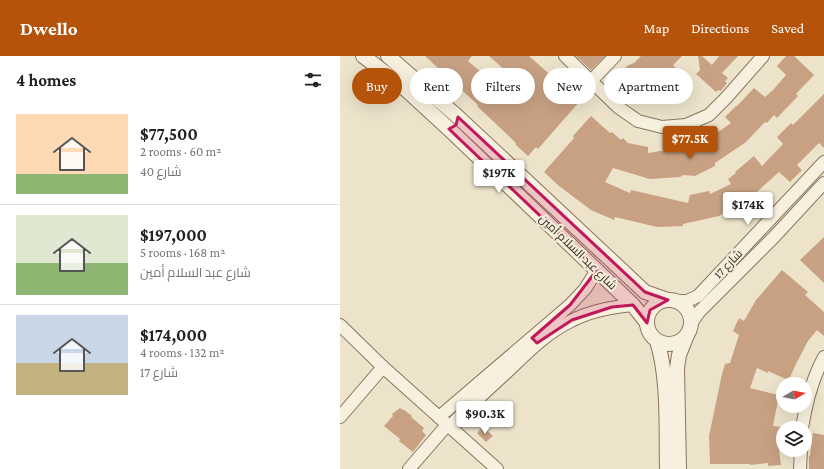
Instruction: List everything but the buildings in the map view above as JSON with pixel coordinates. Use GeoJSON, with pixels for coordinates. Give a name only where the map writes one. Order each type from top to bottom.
{"type":"FeatureCollection","features":[{"type":"Feature","properties":{"kind":"street","name":"شارع عبد السلام أمين"},"geometry":{"type":"LineString","coordinates":[[363,56],[400,84],[471,149],[633,305],[647,323]]}},
{"type":"Feature","properties":{"kind":"street","name":"شارع عبد السلام أمين"},"geometry":{"type":"LineString","coordinates":[[388,56],[480,138],[645,292],[671,301]]}},
{"type":"Feature","properties":{"kind":"street"},"geometry":{"type":"LineString","coordinates":[[565,56],[578,68]]}},
{"type":"Feature","properties":{"kind":"street"},"geometry":{"type":"LineString","coordinates":[[596,77],[615,56]]}},
{"type":"Feature","properties":{"kind":"street"},"geometry":{"type":"LineString","coordinates":[[596,85],[618,107],[638,121],[662,127],[686,125],[709,115],[763,56]]}},
{"type":"Feature","properties":{"kind":"street"},"geometry":{"type":"LineString","coordinates":[[449,129],[456,125],[458,118]]}},
{"type":"Feature","properties":{"kind":"street"},"geometry":{"type":"LineString","coordinates":[[471,149],[475,141],[480,138]]}},
{"type":"Feature","properties":{"kind":"street","name":"شارع 17"},"geometry":{"type":"LineString","coordinates":[[671,301],[687,301],[698,296],[824,162]]}},
{"type":"Feature","properties":{"kind":"street","name":"شارع 17"},"geometry":{"type":"LineString","coordinates":[[689,330],[699,312],[774,237],[824,183]]}},
{"type":"Feature","properties":{"kind":"street"},"geometry":{"type":"LineString","coordinates":[[411,468],[445,423],[534,341],[570,305],[585,289],[597,270]]}},
{"type":"Feature","properties":{"kind":"street"},"geometry":{"type":"LineString","coordinates":[[680,469],[677,368],[678,355],[689,330],[690,319],[685,308],[671,301],[661,302],[655,305],[647,316],[648,330],[651,336],[656,341],[663,344],[676,343],[682,340],[689,330]]}},
{"type":"Feature","properties":{"kind":"street"},"geometry":{"type":"LineString","coordinates":[[534,341],[572,320],[591,312],[612,307],[633,305]]}},
{"type":"Feature","properties":{"kind":"street"},"geometry":{"type":"LineString","coordinates":[[340,325],[383,367],[497,469]]}},
{"type":"Feature","properties":{"kind":"street"},"geometry":{"type":"LineString","coordinates":[[656,341],[662,359],[664,378],[667,469]]}},
{"type":"Feature","properties":{"kind":"street"},"geometry":{"type":"LineString","coordinates":[[803,421],[808,396],[819,366],[824,357]]}},
{"type":"Feature","properties":{"kind":"street"},"geometry":{"type":"LineString","coordinates":[[340,417],[383,367]]}},
{"type":"Feature","properties":{"kind":"street"},"geometry":{"type":"LineString","coordinates":[[800,469],[801,457]]}},
{"type":"Feature","properties":{"kind":"highlighted area"},"geometry":{"type":"Polygon","coordinates":[[[458,117],[645,292],[668,300],[650,310],[647,323],[633,305],[612,307],[572,320],[537,343],[532,338],[570,305],[597,270],[449,129],[456,125],[458,117]]]}}]}
